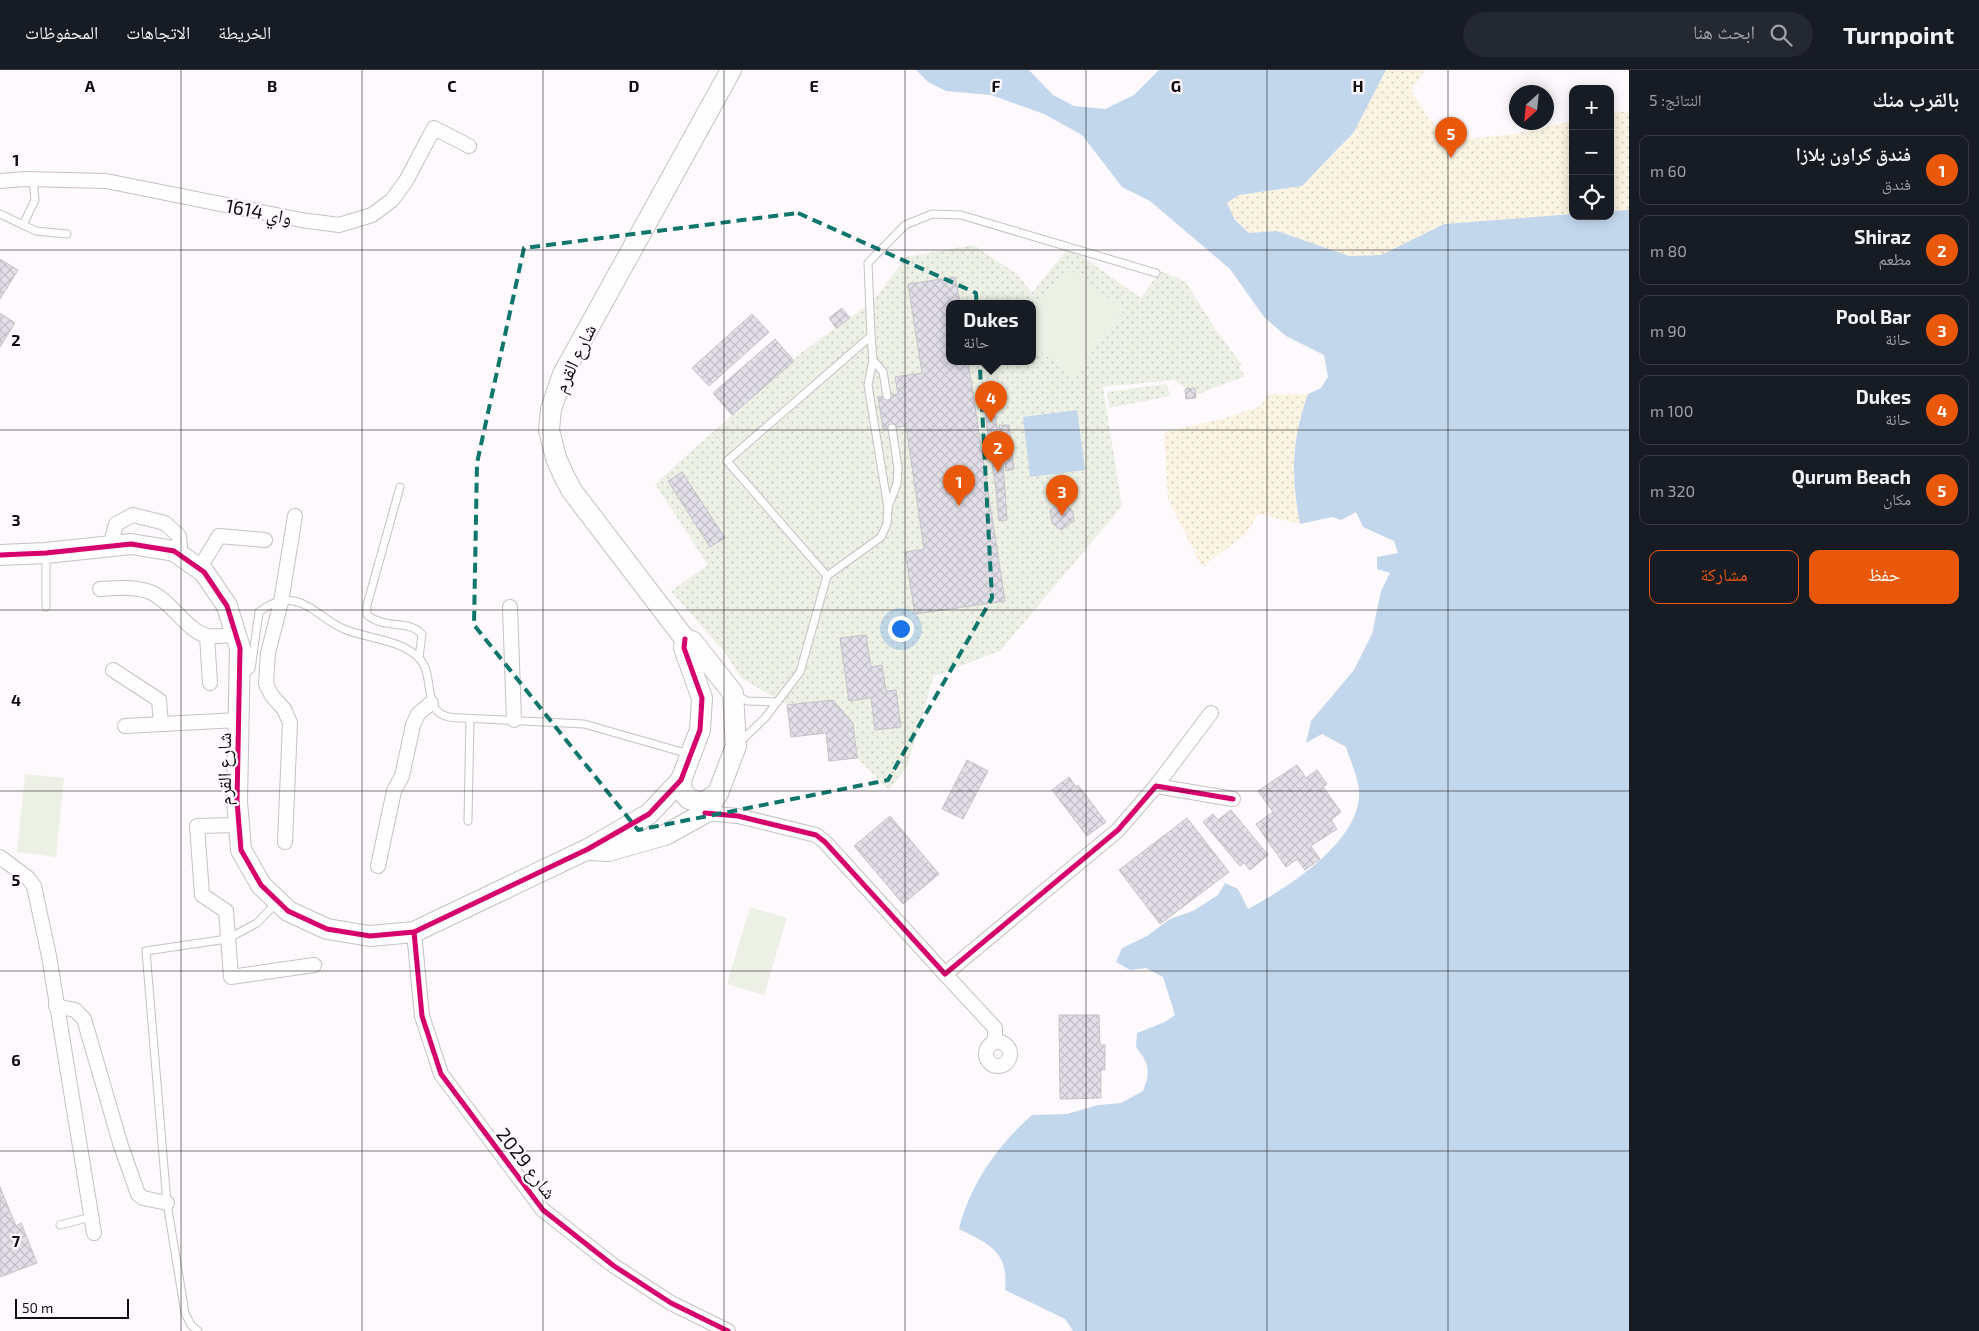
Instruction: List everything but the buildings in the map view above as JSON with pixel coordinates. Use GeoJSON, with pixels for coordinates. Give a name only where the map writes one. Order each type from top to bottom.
{"type":"FeatureCollection","features":[{"type":"Feature","properties":{"kind":"street","name":"شارع القرم"},"geometry":{"type":"LineString","coordinates":[[731,70],[563,374],[551,409],[549,430],[556,458],[572,491],[685,639],[692,641],[733,693]]}},
{"type":"Feature","properties":{"kind":"street","name":"واي 1614"},"geometry":{"type":"LineString","coordinates":[[0,181],[33,179],[106,181],[301,220],[339,225],[372,215],[392,200],[406,181],[434,128],[469,146]]}},
{"type":"Feature","properties":{"kind":"street"},"geometry":{"type":"LineString","coordinates":[[110,547],[116,524],[133,515],[165,523],[179,536],[181,557]]}},
{"type":"Feature","properties":{"kind":"street"},"geometry":{"type":"LineString","coordinates":[[285,842],[290,723],[284,709],[272,696],[266,684],[268,653],[281,602],[295,516]]}},
{"type":"Feature","properties":{"kind":"street"},"geometry":{"type":"LineString","coordinates":[[199,569],[219,536],[265,540]]}},
{"type":"Feature","properties":{"kind":"street","name":"شارع القرم"},"geometry":{"type":"LineString","coordinates":[[0,555],[46,553],[131,544],[174,552],[204,572],[227,606],[240,648],[237,801],[242,850],[261,885],[288,911],[327,930],[370,936],[414,932],[588,850],[649,814],[681,780],[700,730],[702,698],[684,648],[685,639]]}},
{"type":"Feature","properties":{"kind":"street"},"geometry":{"type":"LineString","coordinates":[[100,589],[120,588],[150,592],[168,603],[196,630],[207,636],[236,635]]}},
{"type":"Feature","properties":{"kind":"street"},"geometry":{"type":"LineString","coordinates":[[510,607],[514,720]]}},
{"type":"Feature","properties":{"kind":"street"},"geometry":{"type":"LineString","coordinates":[[207,636],[210,683]]}},
{"type":"Feature","properties":{"kind":"street"},"geometry":{"type":"LineString","coordinates":[[113,670],[159,700],[161,724]]}},
{"type":"Feature","properties":{"kind":"street"},"geometry":{"type":"LineString","coordinates":[[733,693],[736,737],[718,793],[705,814],[738,816],[816,836],[825,842],[995,1028],[995,1042]]}},
{"type":"Feature","properties":{"kind":"street"},"geometry":{"type":"LineString","coordinates":[[378,866],[394,791],[402,776],[413,725],[418,714],[431,703]]}},
{"type":"Feature","properties":{"kind":"street"},"geometry":{"type":"LineString","coordinates":[[945,974],[1118,830],[1156,786],[1211,713]]}},
{"type":"Feature","properties":{"kind":"street"},"geometry":{"type":"LineString","coordinates":[[700,730],[707,718],[715,714],[724,714],[731,720],[736,737]]}},
{"type":"Feature","properties":{"kind":"street"},"geometry":{"type":"LineString","coordinates":[[125,726],[238,720]]}},
{"type":"Feature","properties":{"kind":"street"},"geometry":{"type":"LineString","coordinates":[[681,780],[682,791],[695,802],[703,803],[718,793]]}},
{"type":"Feature","properties":{"kind":"street"},"geometry":{"type":"LineString","coordinates":[[1156,786],[1233,800]]}},
{"type":"Feature","properties":{"kind":"street","name":"شارع القرم"},"geometry":{"type":"LineString","coordinates":[[588,850],[608,851],[665,835],[705,814]]}},
{"type":"Feature","properties":{"kind":"street"},"geometry":{"type":"LineString","coordinates":[[239,825],[197,826],[202,895],[226,911],[231,978],[314,965]]}},
{"type":"Feature","properties":{"kind":"street"},"geometry":{"type":"LineString","coordinates":[[0,856],[28,878],[34,886],[94,1233]]}},
{"type":"Feature","properties":{"kind":"street","name":"2029 شارع"},"geometry":{"type":"LineString","coordinates":[[414,932],[422,1016],[441,1074],[543,1210],[614,1266],[663,1298],[728,1331]]}},
{"type":"Feature","properties":{"kind":"street"},"geometry":{"type":"LineString","coordinates":[[56,1006],[75,1010],[84,1019],[121,1146],[138,1194],[143,1198],[167,1203]]}},
{"type":"Feature","properties":{"kind":"lane"},"geometry":{"type":"LineString","coordinates":[[24,224],[35,200],[33,179]]}},
{"type":"Feature","properties":{"kind":"lane"},"geometry":{"type":"LineString","coordinates":[[0,214],[36,230],[67,234]]}},
{"type":"Feature","properties":{"kind":"lane"},"geometry":{"type":"LineString","coordinates":[[736,737],[766,718],[800,672],[827,576],[881,537],[887,524],[888,508],[868,385],[873,360],[868,263],[905,225],[932,214],[961,214],[1156,273]]}},
{"type":"Feature","properties":{"kind":"lane"},"geometry":{"type":"LineString","coordinates":[[827,576],[727,460],[871,336]]}},
{"type":"Feature","properties":{"kind":"lane"},"geometry":{"type":"LineString","coordinates":[[873,360],[883,372],[887,396]]}},
{"type":"Feature","properties":{"kind":"lane"},"geometry":{"type":"LineString","coordinates":[[888,508],[897,484],[898,468],[892,428]]}},
{"type":"Feature","properties":{"kind":"lane"},"geometry":{"type":"LineString","coordinates":[[400,487],[366,605],[367,615],[377,622],[416,627],[422,634],[420,658],[430,681],[431,703],[442,715],[470,719],[584,724],[690,754]]}},
{"type":"Feature","properties":{"kind":"lane"},"geometry":{"type":"LineString","coordinates":[[46,553],[46,608]]}},
{"type":"Feature","properties":{"kind":"lane"},"geometry":{"type":"LineString","coordinates":[[239,678],[251,669],[259,612],[270,603],[292,601],[304,604],[344,629],[396,645],[420,658]]}},
{"type":"Feature","properties":{"kind":"lane"},"geometry":{"type":"LineString","coordinates":[[733,693],[747,701],[776,702]]}},
{"type":"Feature","properties":{"kind":"lane"},"geometry":{"type":"LineString","coordinates":[[468,821],[470,719]]}},
{"type":"Feature","properties":{"kind":"lane"},"geometry":{"type":"LineString","coordinates":[[198,1331],[191,1325],[185,1313],[167,1203],[146,951],[227,939],[257,923],[278,901]]}},
{"type":"Feature","properties":{"kind":"lane"},"geometry":{"type":"LineString","coordinates":[[60,1225],[91,1217]]}},
{"type":"Feature","properties":{"kind":"highlighted area"},"geometry":{"type":"Polygon","coordinates":[[[798,213],[976,293],[992,598],[888,780],[638,830],[474,625],[477,463],[524,248],[798,213]]]}},
{"type":"Feature","properties":{"kind":"shaded area"},"geometry":{"type":"Polygon","coordinates":[[[973,245],[1017,274],[1032,293],[1069,247],[1141,298],[1160,271],[1185,281],[1216,330],[1242,365],[1239,367],[1245,376],[1196,395],[1174,380],[1103,387],[1122,506],[1000,651],[934,676],[907,766],[889,790],[857,758],[853,723],[833,700],[787,705],[741,678],[726,654],[671,591],[708,565],[655,484],[801,353],[874,300],[906,257],[973,245]]]}},
{"type":"Feature","properties":{"kind":"shaded area"},"geometry":{"type":"Polygon","coordinates":[[[1067,268],[1124,310],[1074,376],[1036,348],[1036,309],[1067,268]]]}},
{"type":"Feature","properties":{"kind":"shaded area"},"geometry":{"type":"Polygon","coordinates":[[[1166,384],[1171,396],[1109,408],[1107,392],[1166,384]]]}},
{"type":"Feature","properties":{"kind":"shaded area"},"geometry":{"type":"Polygon","coordinates":[[[25,774],[64,778],[56,857],[17,852],[25,774]]]}},
{"type":"Feature","properties":{"kind":"shaded area"},"geometry":{"type":"Polygon","coordinates":[[[750,907],[787,918],[764,995],[727,984],[750,907]]]}},
{"type":"Feature","properties":{"kind":"sand"},"geometry":{"type":"Polygon","coordinates":[[[1386,70],[1425,70],[1411,91],[1429,119],[1451,141],[1531,130],[1554,130],[1554,125],[1569,122],[1569,214],[1444,224],[1381,255],[1349,256],[1277,231],[1249,233],[1235,220],[1227,203],[1239,195],[1302,186],[1354,132],[1386,70]]]}},
{"type":"Feature","properties":{"kind":"sand"},"geometry":{"type":"Polygon","coordinates":[[[1629,111],[1629,210],[1614,211],[1614,113],[1629,111]]]}},
{"type":"Feature","properties":{"kind":"sand"},"geometry":{"type":"Polygon","coordinates":[[[1269,394],[1308,394],[1298,428],[1294,459],[1295,490],[1300,524],[1258,514],[1246,534],[1202,567],[1168,499],[1164,432],[1222,419],[1259,407],[1269,394]]]}},
{"type":"Feature","properties":{"kind":"water"},"geometry":{"type":"Polygon","coordinates":[[[916,70],[1029,70],[1053,95],[1074,106],[1105,109],[1134,95],[1159,70],[1386,70],[1354,132],[1302,186],[1239,195],[1227,203],[1235,220],[1249,233],[1277,231],[1349,256],[1381,255],[1444,224],[1569,214],[1569,220],[1614,220],[1614,211],[1629,210],[1629,1331],[1073,1331],[1065,1319],[1005,1290],[1004,1266],[995,1250],[959,1229],[970,1196],[987,1166],[1008,1139],[1032,1115],[1067,1114],[1098,1105],[1121,1103],[1143,1091],[1148,1073],[1144,1058],[1136,1047],[1137,1033],[1165,1022],[1175,1015],[1163,977],[1146,968],[1130,970],[1116,962],[1122,948],[1147,936],[1170,919],[1193,911],[1218,895],[1225,883],[1238,889],[1248,909],[1300,877],[1333,847],[1347,830],[1356,813],[1359,789],[1346,747],[1322,734],[1306,743],[1311,721],[1354,670],[1372,634],[1381,591],[1390,573],[1377,569],[1377,557],[1398,553],[1394,541],[1363,527],[1356,512],[1341,520],[1332,517],[1300,524],[1294,474],[1298,428],[1308,394],[1321,388],[1328,377],[1324,355],[1286,336],[1264,317],[1230,269],[1150,201],[1122,187],[1082,135],[1044,114],[991,95],[946,91],[928,82],[916,70]]]}},
{"type":"Feature","properties":{"kind":"water"},"geometry":{"type":"Polygon","coordinates":[[[1077,410],[1085,470],[1030,477],[1023,417],[1077,410]]]}},
{"type":"Feature","properties":{"kind":"cycle path"},"geometry":{"type":"LineString","coordinates":[[0,555],[46,553],[131,544],[174,551],[204,572],[227,606],[240,648],[237,801],[241,850],[261,885],[288,911],[327,929],[370,936],[414,932],[588,849],[649,814],[681,780],[700,730],[702,698],[684,648],[685,639]]}},
{"type":"Feature","properties":{"kind":"cycle path"},"geometry":{"type":"LineString","coordinates":[[705,813],[738,816],[816,835],[825,842],[945,974],[1118,830],[1156,786],[1233,799]]}},
{"type":"Feature","properties":{"kind":"cycle path"},"geometry":{"type":"LineString","coordinates":[[414,932],[422,1016],[441,1074],[543,1210],[614,1266],[671,1303],[728,1331]]}},
{"type":"Feature","properties":{"kind":"place","name":"Qurum Beach"},"geometry":{"type":"Point","coordinates":[1451,158]}},
{"type":"Feature","properties":{"kind":"place","name":"Dukes"},"geometry":{"type":"Point","coordinates":[991,422]}},
{"type":"Feature","properties":{"kind":"place","name":"Shiraz"},"geometry":{"type":"Point","coordinates":[998,472]}},
{"type":"Feature","properties":{"kind":"place","name":"فندق كراون بلازا"},"geometry":{"type":"Point","coordinates":[959,506]}},
{"type":"Feature","properties":{"kind":"place","name":"Pool Bar"},"geometry":{"type":"Point","coordinates":[1062,516]}}]}
